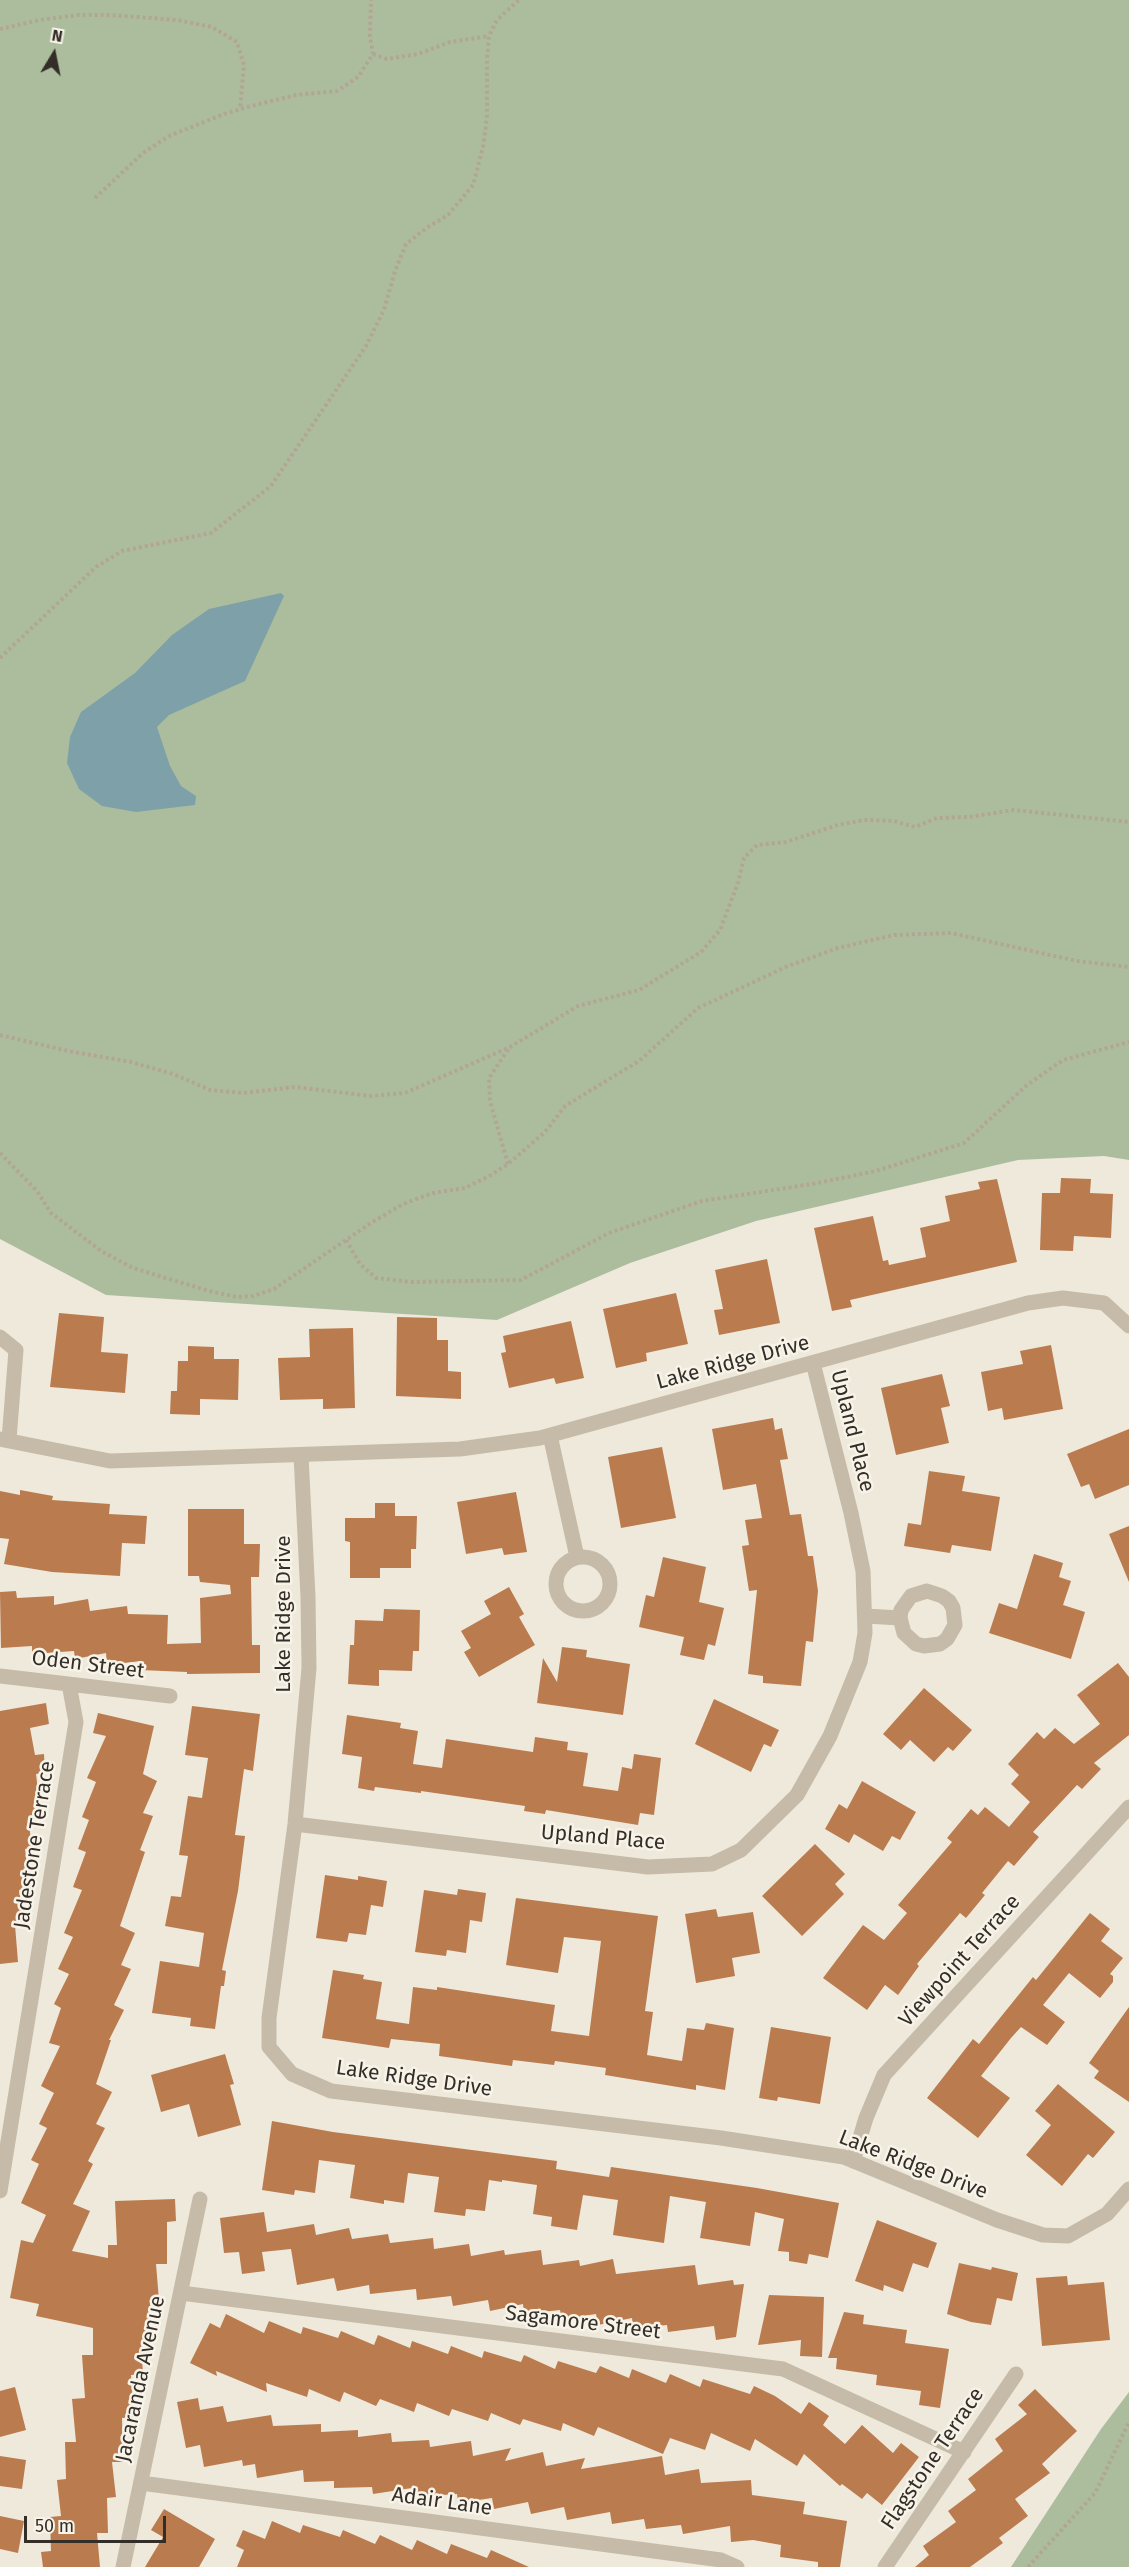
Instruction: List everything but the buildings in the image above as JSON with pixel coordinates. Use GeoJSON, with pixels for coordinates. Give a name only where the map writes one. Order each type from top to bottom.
{"type":"FeatureCollection","features":[{"type":"Feature","properties":{"kind":"street","name":"Lake Ridge Drive"},"geometry":{"type":"LineString","coordinates":[[0,1337],[15,1350],[5,1440],[110,1461],[460,1449],[550,1435],[1028,1303],[1063,1298],[1104,1303],[1129,1326]]}},
{"type":"Feature","properties":{"kind":"street","name":"Upland Place"},"geometry":{"type":"LineString","coordinates":[[295,1824],[648,1867],[712,1864],[741,1850],[797,1795],[830,1736],[860,1662],[866,1616],[863,1571],[813,1363]]}},
{"type":"Feature","properties":{"kind":"street"},"geometry":{"type":"LineString","coordinates":[[550,1435],[578,1557]]}},
{"type":"Feature","properties":{"kind":"street","name":"Lake Ridge Drive"},"geometry":{"type":"LineString","coordinates":[[301,1455],[309,1668],[295,1824],[269,2018],[269,2048],[292,2074],[331,2091],[721,2138],[844,2157],[997,2220],[1043,2235],[1068,2236],[1107,2214],[1129,2189]]}},
{"type":"Feature","properties":{"kind":"street"},"geometry":{"type":"LineString","coordinates":[[866,1616],[900,1618]]}},
{"type":"Feature","properties":{"kind":"street","name":"Oden Street"},"geometry":{"type":"LineString","coordinates":[[0,1676],[170,1696]]}},
{"type":"Feature","properties":{"kind":"street","name":"Jadestone Terrace"},"geometry":{"type":"LineString","coordinates":[[0,2191],[76,1722],[69,1684]]}},
{"type":"Feature","properties":{"kind":"street","name":"Viewpoint Terrace"},"geometry":{"type":"LineString","coordinates":[[853,2161],[866,2118],[884,2075],[1129,1807]]}},
{"type":"Feature","properties":{"kind":"street","name":"Jacaranda Avenue"},"geometry":{"type":"LineString","coordinates":[[123,2567],[200,2199]]}},
{"type":"Feature","properties":{"kind":"street","name":"Sagamore Street"},"geometry":{"type":"LineString","coordinates":[[181,2293],[783,2369],[964,2452]]}},
{"type":"Feature","properties":{"kind":"street","name":"Flagstone Terrace"},"geometry":{"type":"LineString","coordinates":[[885,2567],[1016,2374]]}},
{"type":"Feature","properties":{"kind":"street","name":"Adair Lane"},"geometry":{"type":"LineString","coordinates":[[141,2483],[722,2560],[737,2567]]}},
{"type":"Feature","properties":{"kind":"path"},"geometry":{"type":"LineString","coordinates":[[95,198],[143,153],[169,136],[240,109],[296,95],[337,91],[357,77],[373,54],[370,36],[371,0]]}},
{"type":"Feature","properties":{"kind":"path"},"geometry":{"type":"LineString","coordinates":[[0,658],[96,567],[122,551],[211,533],[272,486],[366,346],[384,310],[395,271],[406,244],[428,226],[448,215],[473,185],[483,147],[487,117],[489,36],[496,20],[519,0]]}},
{"type":"Feature","properties":{"kind":"path"},"geometry":{"type":"LineString","coordinates":[[0,29],[40,20],[79,15],[177,20],[212,27],[237,42],[244,65],[240,109]]}},
{"type":"Feature","properties":{"kind":"path"},"geometry":{"type":"LineString","coordinates":[[373,54],[387,59],[436,49],[450,42],[489,36]]}},
{"type":"Feature","properties":{"kind":"path"},"geometry":{"type":"LineString","coordinates":[[0,1035],[68,1051],[131,1062],[174,1074],[210,1090],[243,1093],[295,1087],[371,1096],[405,1093],[510,1047],[578,1006],[639,990],[701,952],[720,930],[738,884],[744,858],[758,845],[786,842],[838,825],[864,820],[894,821],[915,827],[937,818],[969,817],[1014,810],[1129,822]]}},
{"type":"Feature","properties":{"kind":"path"},"geometry":{"type":"LineString","coordinates":[[0,1153],[37,1191],[51,1213],[101,1251],[133,1268],[209,1291],[237,1297],[253,1296],[274,1289],[403,1204],[433,1193],[465,1188],[508,1164],[545,1132],[565,1106],[639,1060],[698,1008],[788,966],[838,948],[894,934],[951,933],[1077,961],[1129,967]]}},
{"type":"Feature","properties":{"kind":"path"},"geometry":{"type":"LineString","coordinates":[[346,1240],[360,1264],[376,1278],[421,1282],[521,1280],[609,1233],[702,1201],[812,1184],[876,1171],[964,1143],[1027,1084],[1063,1060],[1129,1042]]}},
{"type":"Feature","properties":{"kind":"path"},"geometry":{"type":"LineString","coordinates":[[508,1164],[490,1101],[489,1078],[510,1047]]}},
{"type":"Feature","properties":{"kind":"path"},"geometry":{"type":"LineString","coordinates":[[1028,2567],[1095,2493],[1129,2422]]}},
{"type":"Feature","properties":{"kind":"green space"},"geometry":{"type":"Polygon","coordinates":[[[0,0],[1129,0],[1129,1160],[1104,1156],[1018,1160],[756,1221],[630,1263],[497,1320],[106,1295],[0,1239],[0,0]]]}},
{"type":"Feature","properties":{"kind":"green space"},"geometry":{"type":"Polygon","coordinates":[[[1129,2392],[1129,2567],[1011,2567],[1101,2429],[1129,2392]]]}},
{"type":"Feature","properties":{"kind":"water"},"geometry":{"type":"Polygon","coordinates":[[[281,593],[284,596],[245,681],[169,715],[157,727],[170,766],[181,786],[196,796],[195,805],[136,812],[102,806],[79,789],[67,763],[70,737],[81,712],[135,673],[172,635],[209,609],[281,593]]]}}]}
